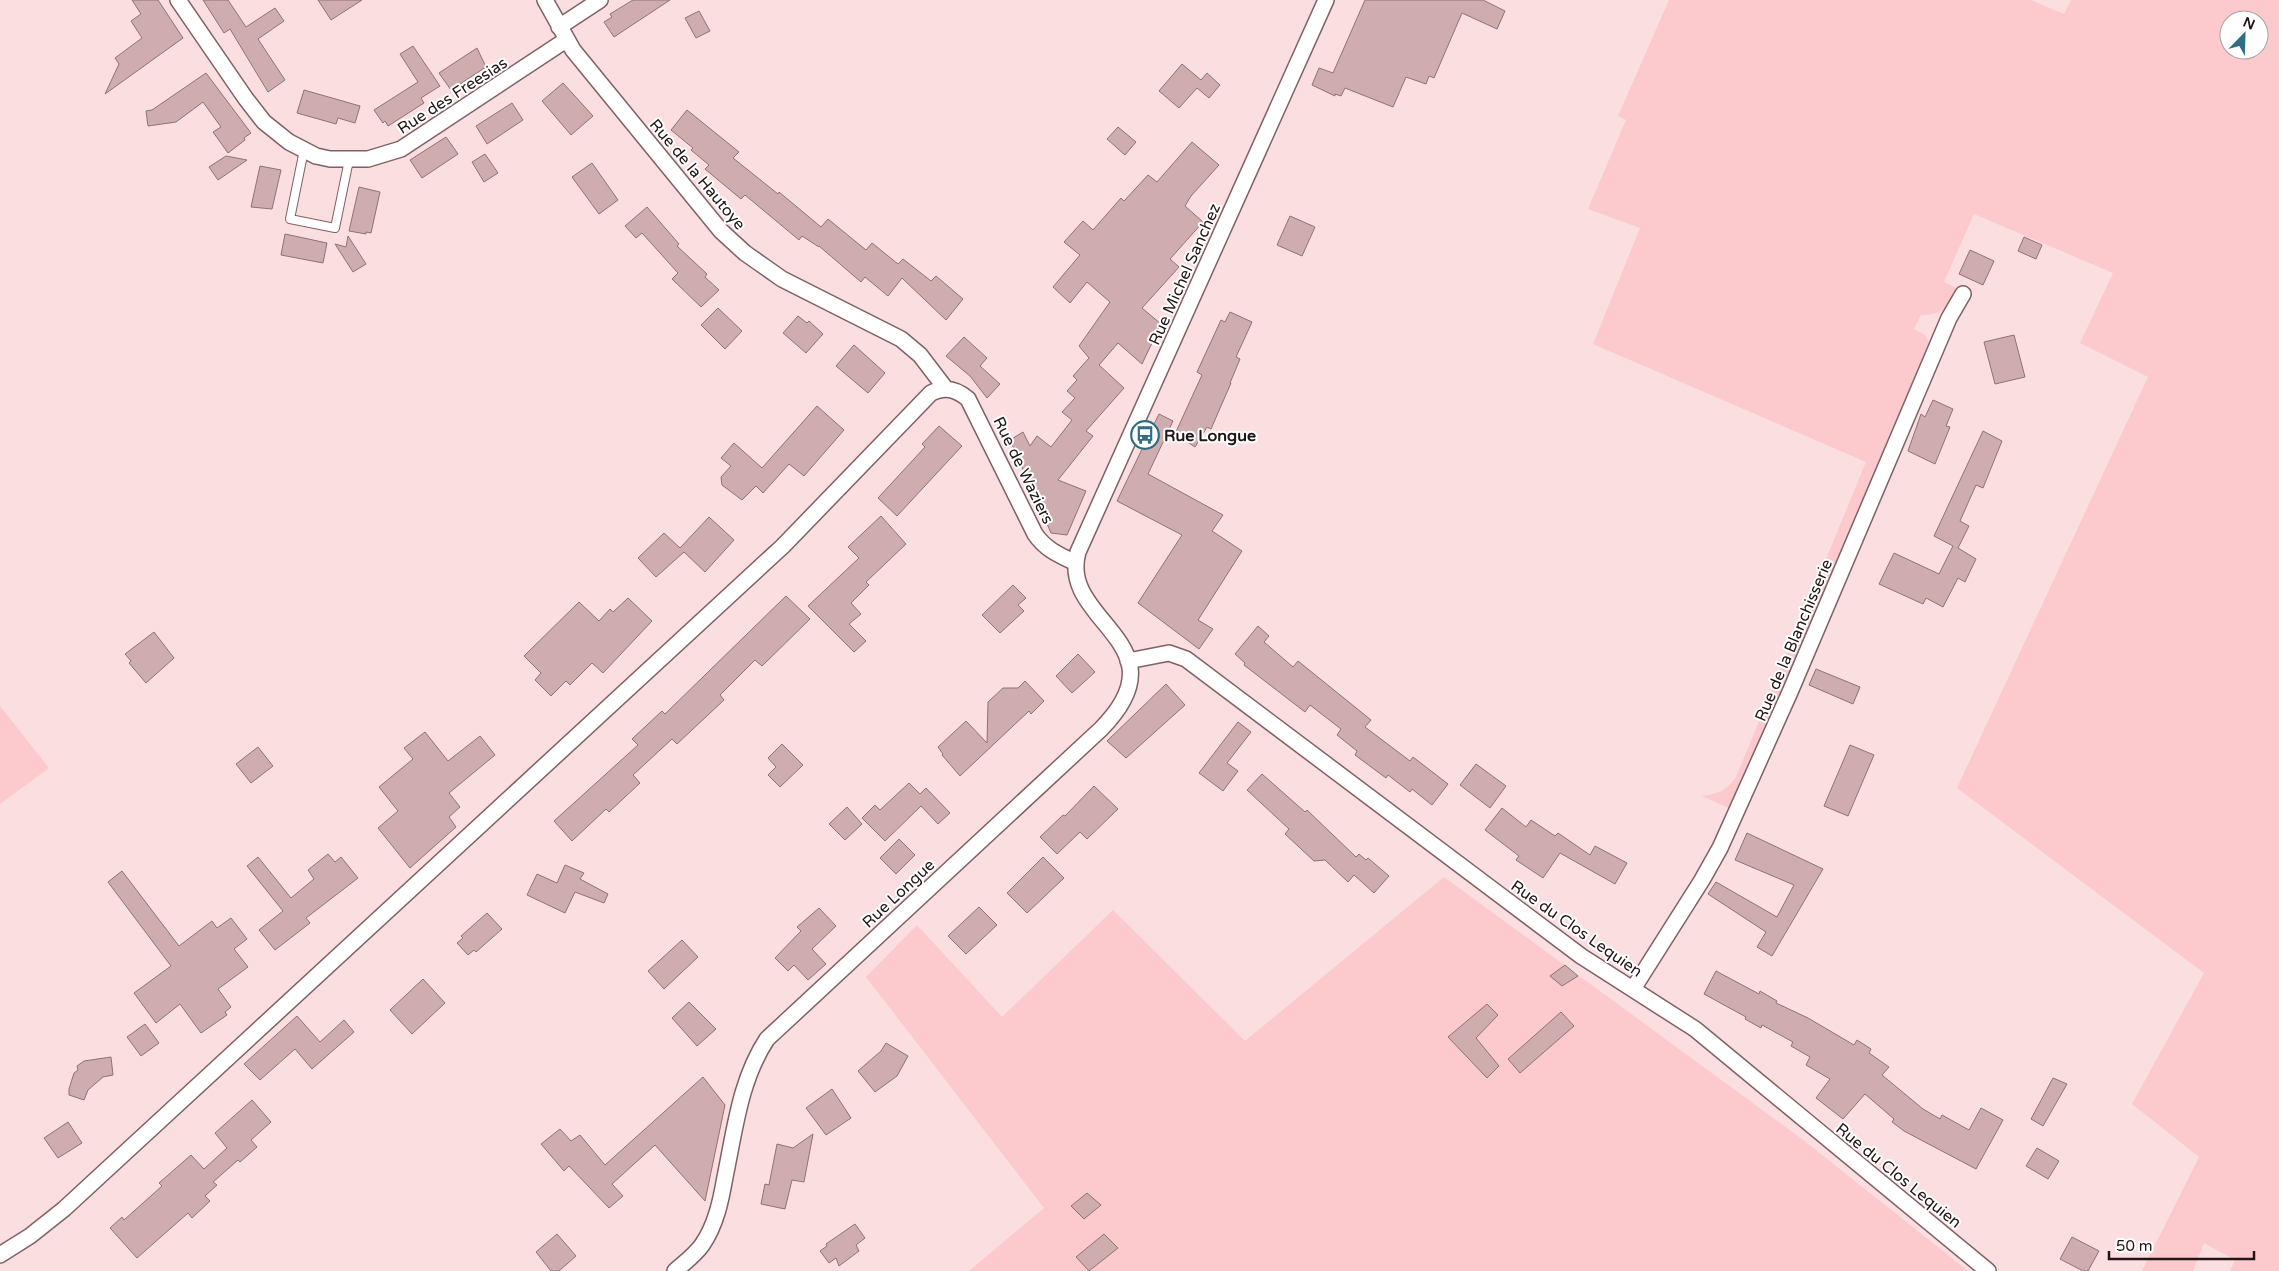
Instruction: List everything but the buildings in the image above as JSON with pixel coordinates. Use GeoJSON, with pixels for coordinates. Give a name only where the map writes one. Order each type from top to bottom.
{"type":"FeatureCollection","features":[{"type":"Feature","properties":{"kind":"street","name":"Rue des Freesias"},"geometry":{"type":"LineString","coordinates":[[178,0],[253,109],[277,134],[304,150],[330,159],[349,160],[382,156],[401,149],[566,40]]}},
{"type":"Feature","properties":{"kind":"street","name":"Rue de la Hautoye"},"geometry":{"type":"LineString","coordinates":[[545,0],[566,40],[694,200],[727,237],[757,262],[789,282],[901,339],[920,355],[946,389]]}},
{"type":"Feature","properties":{"kind":"street"},"geometry":{"type":"LineString","coordinates":[[559,27],[600,0]]}},
{"type":"Feature","properties":{"kind":"street","name":"Rue Michel Sanchez"},"geometry":{"type":"LineString","coordinates":[[1076,562],[1082,543],[1326,0]]}},
{"type":"Feature","properties":{"kind":"street","name":"Rue de la Blanchisserie"},"geometry":{"type":"LineString","coordinates":[[1633,989],[1720,848],[1790,692],[1949,318],[1963,294]]}},
{"type":"Feature","properties":{"kind":"street"},"geometry":{"type":"LineString","coordinates":[[0,1255],[64,1209],[347,950],[783,546],[924,399],[938,390],[946,389]]}},
{"type":"Feature","properties":{"kind":"street","name":"Rue de Waziers"},"geometry":{"type":"LineString","coordinates":[[946,389],[962,394],[973,406],[1040,541],[1054,553],[1076,562]]}},
{"type":"Feature","properties":{"kind":"street","name":"Rue Longue"},"geometry":{"type":"LineString","coordinates":[[675,1271],[696,1253],[715,1219],[745,1083],[767,1039],[1108,721],[1122,703],[1128,681],[1128,661],[1121,643],[1081,592],[1075,572],[1076,562]]}},
{"type":"Feature","properties":{"kind":"street","name":"Rue du Clos Lequien"},"geometry":{"type":"LineString","coordinates":[[1128,661],[1169,653],[1186,659],[1580,956],[1695,1030],[1988,1271]]}},
{"type":"Feature","properties":{"kind":"lane"},"geometry":{"type":"LineString","coordinates":[[304,150],[290,219],[335,228],[349,160]]}},
{"type":"Feature","properties":{"kind":"shaded area"},"geometry":{"type":"Polygon","coordinates":[[[1669,0],[2031,0],[2064,14],[2071,0],[2279,0],[2279,1271],[2230,1271],[2235,1260],[2204,1243],[2193,1271],[2142,1271],[2199,1157],[2132,1104],[2204,973],[1957,788],[2148,377],[2080,343],[2113,273],[1974,214],[1944,282],[1958,289],[1952,301],[1940,312],[1921,315],[1914,329],[1925,335],[1929,342],[1809,636],[1731,809],[1702,796],[1722,791],[1736,777],[1866,462],[1593,344],[1640,228],[1588,209],[1626,120],[1618,116],[1669,0]]]}},
{"type":"Feature","properties":{"kind":"shaded area"},"geometry":{"type":"Polygon","coordinates":[[[0,706],[49,768],[0,804],[0,706]]]}},
{"type":"Feature","properties":{"kind":"shaded area"},"geometry":{"type":"Polygon","coordinates":[[[1444,877],[1802,1139],[1968,1271],[969,1271],[1044,1208],[866,977],[917,925],[1002,1017],[1113,910],[1245,1041],[1444,877]]]}},
{"type":"Feature","properties":{"kind":"place","name":"Rue Longue"},"geometry":{"type":"Point","coordinates":[1145,435]}}]}
